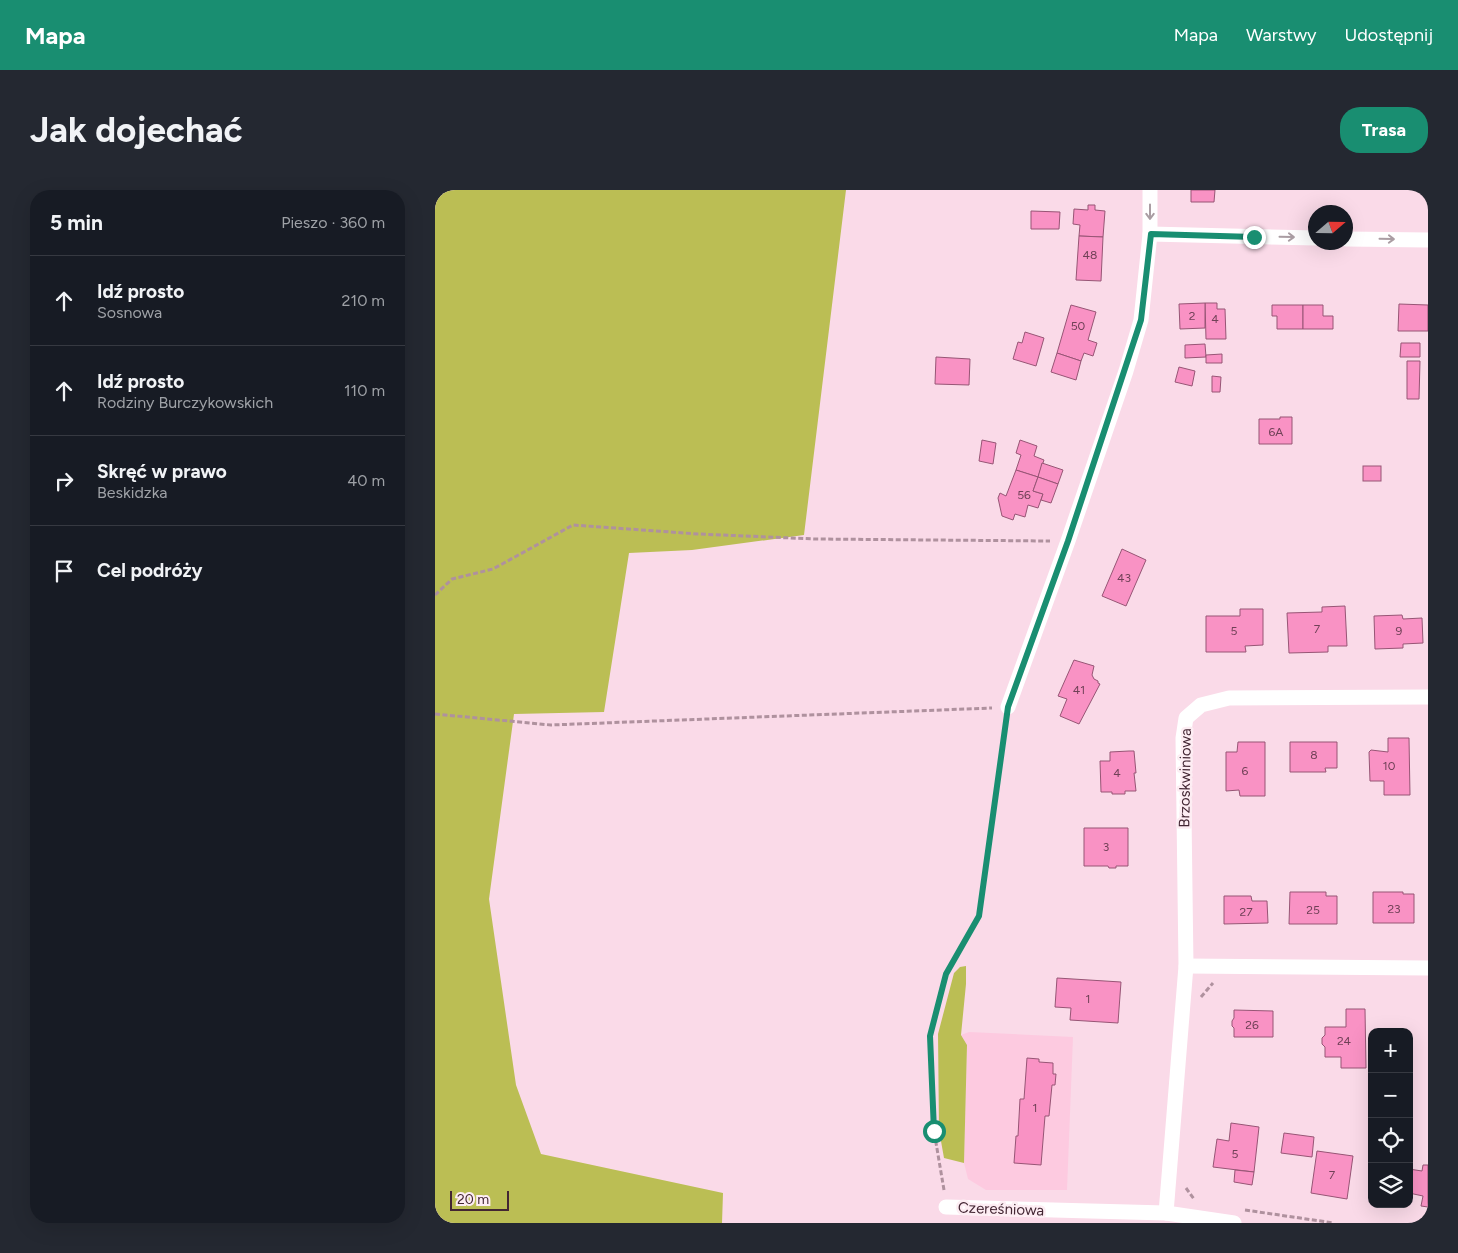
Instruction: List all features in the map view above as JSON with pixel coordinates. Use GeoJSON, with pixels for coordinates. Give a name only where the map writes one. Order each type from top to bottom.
{"type":"FeatureCollection","features":[{"type":"Feature","properties":{"kind":"street"},"geometry":{"type":"LineString","coordinates":[[1008,707],[1068,541],[1141,320],[1151,234],[1150,190]]}},
{"type":"Feature","properties":{"kind":"street"},"geometry":{"type":"LineString","coordinates":[[1151,234],[1308,238]]}},
{"type":"Feature","properties":{"kind":"street"},"geometry":{"type":"LineString","coordinates":[[1353,238],[1428,240]]}},
{"type":"Feature","properties":{"kind":"street","name":"Brzoskwiniowa"},"geometry":{"type":"LineString","coordinates":[[1166,1213],[1187,966],[1183,738],[1187,718],[1201,705],[1229,698],[1428,697]]}},
{"type":"Feature","properties":{"kind":"street"},"geometry":{"type":"LineString","coordinates":[[1187,966],[1428,968]]}},
{"type":"Feature","properties":{"kind":"street","name":"Czereśniowa"},"geometry":{"type":"LineString","coordinates":[[946,1207],[1237,1216]]}},
{"type":"Feature","properties":{"kind":"path"},"geometry":{"type":"LineString","coordinates":[[435,595],[453,580],[493,569],[573,525],[698,534],[815,539],[1068,541]]}},
{"type":"Feature","properties":{"kind":"path"},"geometry":{"type":"LineString","coordinates":[[435,714],[551,725],[1008,707],[979,916],[946,974],[930,1036],[934,1131],[946,1207]]}},
{"type":"Feature","properties":{"kind":"path"},"geometry":{"type":"LineString","coordinates":[[1198,1000],[1214,982],[1220,982]]}},
{"type":"Feature","properties":{"kind":"path"},"geometry":{"type":"LineString","coordinates":[[1182,1183],[1197,1204]]}},
{"type":"Feature","properties":{"kind":"path"},"geometry":{"type":"LineString","coordinates":[[1237,1216],[1334,1223]]}},
{"type":"Feature","properties":{"kind":"shaded area"},"geometry":{"type":"Polygon","coordinates":[[[435,190],[846,190],[804,535],[692,550],[629,553],[604,712],[514,714],[489,899],[516,1085],[541,1154],[723,1193],[722,1223],[435,1223],[435,190]]]}},
{"type":"Feature","properties":{"kind":"shaded area"},"geometry":{"type":"Polygon","coordinates":[[[966,966],[961,1035],[967,1045],[964,1163],[944,1158],[939,1130],[938,1034],[954,973],[960,967],[966,966]]]}},
{"type":"Feature","properties":{"kind":"shaded area"},"geometry":{"type":"Polygon","coordinates":[[[969,1032],[1073,1037],[1067,1190],[986,1190],[968,1179],[964,1163],[967,1045],[961,1035],[969,1032]]]}},
{"type":"Feature","properties":{"kind":"building"},"geometry":{"type":"Polygon","coordinates":[[[1191,190],[1215,190],[1214,202],[1191,202],[1191,190]]]}},
{"type":"Feature","properties":{"kind":"building"},"geometry":{"type":"Polygon","coordinates":[[[1088,205],[1095,205],[1095,210],[1105,211],[1103,237],[1079,236],[1080,225],[1073,224],[1074,209],[1088,210],[1088,205]]]}},
{"type":"Feature","properties":{"kind":"building"},"geometry":{"type":"Polygon","coordinates":[[[1031,211],[1060,212],[1059,229],[1031,229],[1031,211]]]}},
{"type":"Feature","properties":{"kind":"building"},"geometry":{"type":"Polygon","coordinates":[[[1079,236],[1103,237],[1101,281],[1076,280],[1079,236]]]}},
{"type":"Feature","properties":{"kind":"building"},"geometry":{"type":"Polygon","coordinates":[[[1205,303],[1217,303],[1217,309],[1225,309],[1226,339],[1206,339],[1205,303]]]}},
{"type":"Feature","properties":{"kind":"building"},"geometry":{"type":"Polygon","coordinates":[[[1205,303],[1205,328],[1180,329],[1179,304],[1205,303]]]}},
{"type":"Feature","properties":{"kind":"building"},"geometry":{"type":"Polygon","coordinates":[[[1399,304],[1428,305],[1428,331],[1398,331],[1399,304]]]}},
{"type":"Feature","properties":{"kind":"building"},"geometry":{"type":"Polygon","coordinates":[[[1071,305],[1096,312],[1088,340],[1097,343],[1093,356],[1084,353],[1081,361],[1057,353],[1071,305]]]}},
{"type":"Feature","properties":{"kind":"building"},"geometry":{"type":"Polygon","coordinates":[[[1272,305],[1303,305],[1303,329],[1277,329],[1277,316],[1272,316],[1272,305]]]}},
{"type":"Feature","properties":{"kind":"building"},"geometry":{"type":"Polygon","coordinates":[[[1303,305],[1323,305],[1323,316],[1333,316],[1333,329],[1303,329],[1303,305]]]}},
{"type":"Feature","properties":{"kind":"building"},"geometry":{"type":"Polygon","coordinates":[[[1025,332],[1044,338],[1036,366],[1013,359],[1018,342],[1022,343],[1025,332]]]}},
{"type":"Feature","properties":{"kind":"building"},"geometry":{"type":"Polygon","coordinates":[[[1401,343],[1420,343],[1420,357],[1400,357],[1401,343]]]}},
{"type":"Feature","properties":{"kind":"building"},"geometry":{"type":"Polygon","coordinates":[[[1205,344],[1206,357],[1185,358],[1185,345],[1205,344]]]}},
{"type":"Feature","properties":{"kind":"building"},"geometry":{"type":"Polygon","coordinates":[[[1057,353],[1081,361],[1076,380],[1051,372],[1057,353]]]}},
{"type":"Feature","properties":{"kind":"building"},"geometry":{"type":"Polygon","coordinates":[[[1222,354],[1222,363],[1206,363],[1206,355],[1222,354]]]}},
{"type":"Feature","properties":{"kind":"building"},"geometry":{"type":"Polygon","coordinates":[[[936,357],[970,359],[969,385],[935,384],[936,357]]]}},
{"type":"Feature","properties":{"kind":"building"},"geometry":{"type":"Polygon","coordinates":[[[1407,361],[1420,361],[1419,399],[1407,399],[1407,361]]]}},
{"type":"Feature","properties":{"kind":"building"},"geometry":{"type":"Polygon","coordinates":[[[1179,367],[1195,371],[1192,386],[1175,382],[1179,367]]]}},
{"type":"Feature","properties":{"kind":"building"},"geometry":{"type":"Polygon","coordinates":[[[1212,376],[1221,377],[1220,392],[1212,392],[1212,376]]]}},
{"type":"Feature","properties":{"kind":"building"},"geometry":{"type":"Polygon","coordinates":[[[1280,417],[1292,417],[1292,444],[1259,444],[1259,419],[1280,419],[1280,417]]]}},
{"type":"Feature","properties":{"kind":"building"},"geometry":{"type":"Polygon","coordinates":[[[982,440],[996,443],[993,464],[979,461],[982,440]]]}},
{"type":"Feature","properties":{"kind":"building"},"geometry":{"type":"Polygon","coordinates":[[[1020,440],[1037,446],[1034,456],[1044,460],[1038,477],[1016,470],[1021,455],[1016,453],[1020,440]]]}},
{"type":"Feature","properties":{"kind":"building"},"geometry":{"type":"Polygon","coordinates":[[[1042,463],[1063,470],[1058,484],[1038,477],[1042,463]]]}},
{"type":"Feature","properties":{"kind":"building"},"geometry":{"type":"Polygon","coordinates":[[[1363,466],[1381,466],[1381,481],[1363,481],[1363,466]]]}},
{"type":"Feature","properties":{"kind":"building"},"geometry":{"type":"Polygon","coordinates":[[[1016,470],[1038,477],[1033,491],[1043,494],[1038,508],[1028,505],[1025,517],[1015,514],[1013,520],[1002,516],[998,498],[1000,493],[1006,496],[1016,470]]]}},
{"type":"Feature","properties":{"kind":"building"},"geometry":{"type":"Polygon","coordinates":[[[1038,477],[1058,484],[1051,503],[1041,500],[1043,494],[1033,491],[1038,477]]]}},
{"type":"Feature","properties":{"kind":"building"},"geometry":{"type":"Polygon","coordinates":[[[1122,549],[1146,560],[1126,606],[1102,596],[1122,549]]]}},
{"type":"Feature","properties":{"kind":"building"},"geometry":{"type":"Polygon","coordinates":[[[1345,606],[1347,646],[1328,646],[1328,652],[1289,653],[1287,613],[1322,612],[1322,607],[1345,606]]]}},
{"type":"Feature","properties":{"kind":"building"},"geometry":{"type":"Polygon","coordinates":[[[1240,609],[1263,609],[1263,645],[1245,646],[1246,652],[1206,652],[1206,616],[1240,616],[1240,609]]]}},
{"type":"Feature","properties":{"kind":"building"},"geometry":{"type":"Polygon","coordinates":[[[1402,615],[1403,619],[1422,618],[1423,643],[1403,644],[1403,648],[1375,649],[1374,616],[1402,615]]]}},
{"type":"Feature","properties":{"kind":"building"},"geometry":{"type":"Polygon","coordinates":[[[1074,660],[1094,666],[1092,675],[1100,684],[1079,724],[1060,716],[1067,699],[1058,696],[1074,660]]]}},
{"type":"Feature","properties":{"kind":"building"},"geometry":{"type":"Polygon","coordinates":[[[1388,738],[1409,738],[1410,795],[1384,795],[1384,781],[1370,781],[1369,752],[1371,750],[1388,752],[1388,738]]]}},
{"type":"Feature","properties":{"kind":"building"},"geometry":{"type":"Polygon","coordinates":[[[1238,742],[1265,742],[1265,796],[1240,796],[1239,790],[1226,791],[1226,752],[1237,752],[1238,742]]]}},
{"type":"Feature","properties":{"kind":"building"},"geometry":{"type":"Polygon","coordinates":[[[1290,742],[1337,742],[1337,768],[1325,768],[1326,772],[1290,772],[1290,742]]]}},
{"type":"Feature","properties":{"kind":"building"},"geometry":{"type":"Polygon","coordinates":[[[1134,751],[1136,791],[1125,791],[1125,794],[1101,792],[1100,761],[1110,761],[1110,752],[1134,751]]]}},
{"type":"Feature","properties":{"kind":"building"},"geometry":{"type":"Polygon","coordinates":[[[1084,828],[1128,828],[1128,866],[1109,868],[1108,866],[1084,866],[1084,828]]]}},
{"type":"Feature","properties":{"kind":"building"},"geometry":{"type":"Polygon","coordinates":[[[1290,892],[1326,892],[1326,896],[1337,896],[1337,924],[1289,924],[1290,892]]]}},
{"type":"Feature","properties":{"kind":"building"},"geometry":{"type":"Polygon","coordinates":[[[1373,892],[1414,894],[1414,923],[1373,923],[1373,892]]]}},
{"type":"Feature","properties":{"kind":"building"},"geometry":{"type":"Polygon","coordinates":[[[1224,896],[1251,896],[1252,901],[1267,901],[1268,923],[1224,924],[1224,896]]]}},
{"type":"Feature","properties":{"kind":"building"},"geometry":{"type":"Polygon","coordinates":[[[1057,978],[1121,982],[1118,1023],[1070,1020],[1071,1008],[1055,1007],[1057,978]]]}},
{"type":"Feature","properties":{"kind":"building"},"geometry":{"type":"Polygon","coordinates":[[[1346,1009],[1365,1009],[1366,1068],[1341,1068],[1341,1057],[1325,1057],[1325,1047],[1322,1044],[1322,1038],[1325,1035],[1325,1027],[1346,1027],[1346,1009]]]}},
{"type":"Feature","properties":{"kind":"building"},"geometry":{"type":"Polygon","coordinates":[[[1234,1010],[1273,1011],[1273,1037],[1234,1037],[1232,1021],[1234,1010]]]}},
{"type":"Feature","properties":{"kind":"building"},"geometry":{"type":"Polygon","coordinates":[[[1027,1058],[1039,1059],[1039,1062],[1053,1063],[1053,1074],[1056,1074],[1055,1085],[1052,1085],[1049,1116],[1045,1116],[1041,1165],[1014,1163],[1020,1099],[1024,1099],[1027,1058]]]}},
{"type":"Feature","properties":{"kind":"building"},"geometry":{"type":"Polygon","coordinates":[[[1231,1123],[1259,1127],[1254,1172],[1213,1167],[1217,1139],[1229,1141],[1231,1123]]]}},
{"type":"Feature","properties":{"kind":"building"},"geometry":{"type":"Polygon","coordinates":[[[1284,1133],[1314,1137],[1312,1157],[1281,1153],[1284,1133]]]}},
{"type":"Feature","properties":{"kind":"building"},"geometry":{"type":"Polygon","coordinates":[[[1317,1151],[1353,1156],[1347,1199],[1311,1193],[1317,1151]]]}},
{"type":"Feature","properties":{"kind":"building"},"geometry":{"type":"Polygon","coordinates":[[[1423,1165],[1428,1165],[1428,1207],[1421,1206],[1423,1196],[1413,1194],[1413,1170],[1422,1171],[1423,1165]]]}},
{"type":"Feature","properties":{"kind":"building"},"geometry":{"type":"Polygon","coordinates":[[[1235,1170],[1254,1172],[1252,1185],[1234,1182],[1235,1170]]]}},
{"type":"Feature","properties":{"kind":"route"},"geometry":{"type":"LineString","coordinates":[[934,1131],[930,1036],[946,974],[979,916],[1008,707],[1068,541],[1126,371],[1141,320],[1151,234],[1254,237]]}}]}
